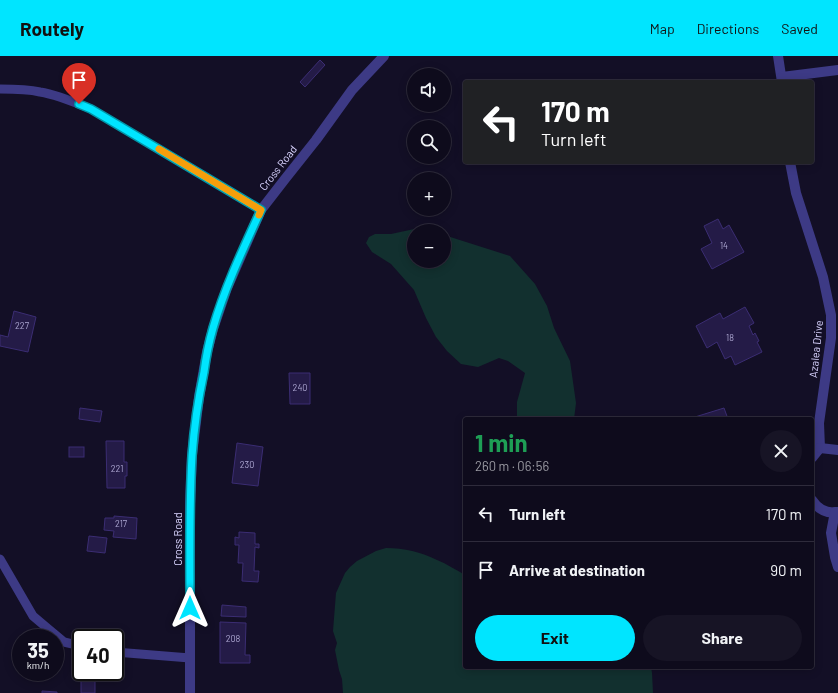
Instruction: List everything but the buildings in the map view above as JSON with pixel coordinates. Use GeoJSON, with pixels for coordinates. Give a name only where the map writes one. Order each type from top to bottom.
{"type":"FeatureCollection","features":[{"type":"Feature","properties":{"kind":"street","name":"Cross Road"},"geometry":{"type":"LineString","coordinates":[[190,693],[190,504],[192,455],[199,397],[212,335],[225,292],[261,210],[316,140],[352,90],[384,56]]}},
{"type":"Feature","properties":{"kind":"street"},"geometry":{"type":"LineString","coordinates":[[778,56],[782,80],[838,70]]}},
{"type":"Feature","properties":{"kind":"street","name":"Azalea Drive"},"geometry":{"type":"LineString","coordinates":[[790,164],[796,193],[824,277],[831,314],[831,338],[819,423],[820,448]]}},
{"type":"Feature","properties":{"kind":"street"},"geometry":{"type":"LineString","coordinates":[[814,456],[820,448],[838,450]]}},
{"type":"Feature","properties":{"kind":"street"},"geometry":{"type":"LineString","coordinates":[[814,503],[817,507],[824,511],[836,512],[831,533],[838,567]]}},
{"type":"Feature","properties":{"kind":"lane"},"geometry":{"type":"LineString","coordinates":[[0,89],[18,89],[41,92],[67,99],[91,109],[261,210]]}},
{"type":"Feature","properties":{"kind":"lane"},"geometry":{"type":"LineString","coordinates":[[0,559],[4,574],[33,616],[64,642],[72,644]]}},
{"type":"Feature","properties":{"kind":"lane"},"geometry":{"type":"LineString","coordinates":[[124,653],[190,658]]}},
{"type":"Feature","properties":{"kind":"green space"},"geometry":{"type":"Polygon","coordinates":[[[407,231],[407,268],[451,268],[451,237],[510,256],[535,284],[547,306],[554,328],[570,361],[576,403],[574,417],[517,417],[517,402],[525,373],[508,361],[499,358],[478,367],[461,364],[447,351],[436,337],[414,290],[391,264],[372,252],[366,243],[369,237],[375,234],[391,234],[407,231]]]}},
{"type":"Feature","properties":{"kind":"green space"},"geometry":{"type":"Polygon","coordinates":[[[386,548],[419,553],[444,563],[463,574],[463,669],[651,669],[653,693],[343,693],[342,679],[335,650],[337,643],[333,631],[336,593],[345,573],[350,567],[357,561],[376,551],[386,548]]]}},
{"type":"Feature","properties":{"kind":"slow traffic"},"geometry":{"type":"LineString","coordinates":[[159,149],[261,210],[259,215]]}},
{"type":"Feature","properties":{"kind":"route"},"geometry":{"type":"LineString","coordinates":[[79,104],[91,109],[261,210],[227,288],[207,352],[199,397],[192,455],[190,504],[190,608]]}}]}
